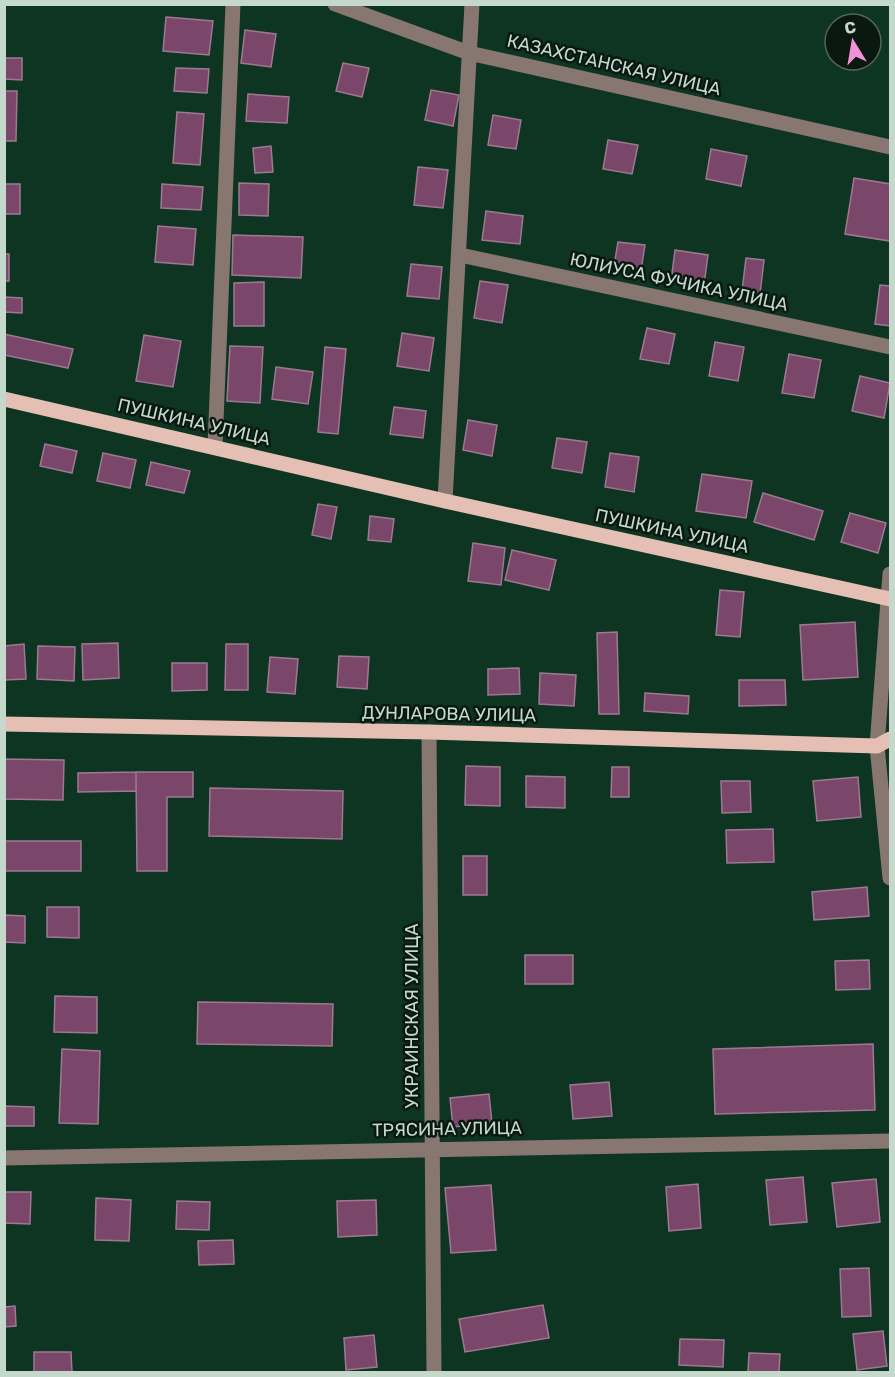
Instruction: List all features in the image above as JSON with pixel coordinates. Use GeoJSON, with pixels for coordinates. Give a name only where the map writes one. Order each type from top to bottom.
{"type":"FeatureCollection","features":[{"type":"Feature","properties":{"kind":"main road","name":"ПУШКИНА УЛИЦА"},"geometry":{"type":"LineString","coordinates":[[4,399],[445,501],[889,598]]}},
{"type":"Feature","properties":{"kind":"main road","name":"ДУНЛАРОВА УЛИЦА"},"geometry":{"type":"LineString","coordinates":[[4,724],[884,743]]}},
{"type":"Feature","properties":{"kind":"street"},"geometry":{"type":"LineString","coordinates":[[214,446],[233,4]]}},
{"type":"Feature","properties":{"kind":"street","name":"КАЗАХСТАНСКАЯ УЛИЦА"},"geometry":{"type":"LineString","coordinates":[[335,4],[469,53],[891,147]]}},
{"type":"Feature","properties":{"kind":"street"},"geometry":{"type":"LineString","coordinates":[[445,501],[472,4]]}},
{"type":"Feature","properties":{"kind":"street","name":"ЮЛИУСА ФУЧИКА УЛИЦА"},"geometry":{"type":"LineString","coordinates":[[460,255],[891,346]]}},
{"type":"Feature","properties":{"kind":"street"},"geometry":{"type":"LineString","coordinates":[[891,574],[884,743],[891,878]]}},
{"type":"Feature","properties":{"kind":"street","name":"УКРАИНСКАЯ УЛИЦА"},"geometry":{"type":"LineString","coordinates":[[429,732],[434,1372]]}},
{"type":"Feature","properties":{"kind":"street","name":"ТРЯСИНА УЛИЦА"},"geometry":{"type":"LineString","coordinates":[[4,1158],[891,1141]]}},
{"type":"Feature","properties":{"kind":"building"},"geometry":{"type":"Polygon","coordinates":[[[166,17],[213,21],[209,55],[163,51],[166,17]]]}},
{"type":"Feature","properties":{"kind":"building"},"geometry":{"type":"Polygon","coordinates":[[[245,30],[276,34],[271,67],[241,63],[245,30]]]}},
{"type":"Feature","properties":{"kind":"building"},"geometry":{"type":"Polygon","coordinates":[[[4,58],[22,58],[22,80],[4,79],[4,58]]]}},
{"type":"Feature","properties":{"kind":"building"},"geometry":{"type":"Polygon","coordinates":[[[343,63],[369,68],[362,97],[336,91],[343,63]]]}},
{"type":"Feature","properties":{"kind":"building"},"geometry":{"type":"Polygon","coordinates":[[[176,68],[209,69],[207,93],[174,91],[176,68]]]}},
{"type":"Feature","properties":{"kind":"building"},"geometry":{"type":"Polygon","coordinates":[[[431,90],[459,95],[453,126],[425,120],[431,90]]]}},
{"type":"Feature","properties":{"kind":"building"},"geometry":{"type":"Polygon","coordinates":[[[4,91],[17,91],[16,141],[4,141],[4,91]]]}},
{"type":"Feature","properties":{"kind":"building"},"geometry":{"type":"Polygon","coordinates":[[[248,94],[289,97],[287,123],[246,121],[248,94]]]}},
{"type":"Feature","properties":{"kind":"building"},"geometry":{"type":"Polygon","coordinates":[[[177,112],[204,114],[200,165],[173,163],[177,112]]]}},
{"type":"Feature","properties":{"kind":"building"},"geometry":{"type":"Polygon","coordinates":[[[493,115],[521,120],[516,149],[488,145],[493,115]]]}},
{"type":"Feature","properties":{"kind":"building"},"geometry":{"type":"Polygon","coordinates":[[[608,140],[638,145],[632,174],[603,169],[608,140]]]}},
{"type":"Feature","properties":{"kind":"building"},"geometry":{"type":"Polygon","coordinates":[[[271,146],[273,172],[255,173],[253,148],[271,146]]]}},
{"type":"Feature","properties":{"kind":"building"},"geometry":{"type":"Polygon","coordinates":[[[711,149],[747,156],[741,186],[706,179],[711,149]]]}},
{"type":"Feature","properties":{"kind":"building"},"geometry":{"type":"Polygon","coordinates":[[[418,167],[448,170],[443,208],[414,205],[418,167]]]}},
{"type":"Feature","properties":{"kind":"building"},"geometry":{"type":"Polygon","coordinates":[[[854,178],[890,184],[890,241],[845,234],[854,178]]]}},
{"type":"Feature","properties":{"kind":"building"},"geometry":{"type":"Polygon","coordinates":[[[239,183],[269,184],[268,216],[239,215],[239,183]]]}},
{"type":"Feature","properties":{"kind":"building"},"geometry":{"type":"Polygon","coordinates":[[[4,184],[20,184],[20,214],[4,214],[4,184]]]}},
{"type":"Feature","properties":{"kind":"building"},"geometry":{"type":"Polygon","coordinates":[[[162,184],[203,187],[201,210],[161,208],[162,184]]]}},
{"type":"Feature","properties":{"kind":"building"},"geometry":{"type":"Polygon","coordinates":[[[486,211],[523,216],[520,244],[482,240],[486,211]]]}},
{"type":"Feature","properties":{"kind":"building"},"geometry":{"type":"Polygon","coordinates":[[[158,226],[196,229],[193,265],[155,262],[158,226]]]}},
{"type":"Feature","properties":{"kind":"building"},"geometry":{"type":"Polygon","coordinates":[[[233,235],[303,237],[301,278],[232,275],[233,235]]]}},
{"type":"Feature","properties":{"kind":"building"},"geometry":{"type":"Polygon","coordinates":[[[618,242],[645,245],[641,270],[614,266],[618,242]]]}},
{"type":"Feature","properties":{"kind":"building"},"geometry":{"type":"Polygon","coordinates":[[[675,250],[708,255],[704,285],[671,281],[675,250]]]}},
{"type":"Feature","properties":{"kind":"building"},"geometry":{"type":"Polygon","coordinates":[[[4,254],[9,254],[9,281],[4,281],[4,254]]]}},
{"type":"Feature","properties":{"kind":"building"},"geometry":{"type":"Polygon","coordinates":[[[746,258],[764,260],[760,294],[742,291],[746,258]]]}},
{"type":"Feature","properties":{"kind":"building"},"geometry":{"type":"Polygon","coordinates":[[[411,264],[442,267],[439,299],[407,296],[411,264]]]}},
{"type":"Feature","properties":{"kind":"building"},"geometry":{"type":"Polygon","coordinates":[[[480,281],[508,285],[502,323],[474,318],[480,281]]]}},
{"type":"Feature","properties":{"kind":"building"},"geometry":{"type":"Polygon","coordinates":[[[264,282],[264,326],[234,326],[234,283],[264,282]]]}},
{"type":"Feature","properties":{"kind":"building"},"geometry":{"type":"Polygon","coordinates":[[[880,285],[890,286],[890,326],[875,324],[880,285]]]}},
{"type":"Feature","properties":{"kind":"building"},"geometry":{"type":"Polygon","coordinates":[[[4,297],[22,298],[22,313],[4,312],[4,297]]]}},
{"type":"Feature","properties":{"kind":"building"},"geometry":{"type":"Polygon","coordinates":[[[647,328],[675,334],[669,364],[640,359],[647,328]]]}},
{"type":"Feature","properties":{"kind":"building"},"geometry":{"type":"Polygon","coordinates":[[[402,333],[434,338],[429,371],[397,366],[402,333]]]}},
{"type":"Feature","properties":{"kind":"building"},"geometry":{"type":"Polygon","coordinates":[[[4,334],[73,349],[68,368],[4,355],[4,334]]]}},
{"type":"Feature","properties":{"kind":"building"},"geometry":{"type":"Polygon","coordinates":[[[144,335],[181,341],[173,387],[136,381],[144,335]]]}},
{"type":"Feature","properties":{"kind":"building"},"geometry":{"type":"Polygon","coordinates":[[[715,342],[744,347],[738,381],[709,376],[715,342]]]}},
{"type":"Feature","properties":{"kind":"building"},"geometry":{"type":"Polygon","coordinates":[[[230,346],[263,347],[260,403],[227,401],[230,346]]]}},
{"type":"Feature","properties":{"kind":"building"},"geometry":{"type":"Polygon","coordinates":[[[325,347],[346,349],[338,434],[318,432],[325,347]]]}},
{"type":"Feature","properties":{"kind":"building"},"geometry":{"type":"Polygon","coordinates":[[[789,354],[821,360],[814,398],[782,393],[789,354]]]}},
{"type":"Feature","properties":{"kind":"building"},"geometry":{"type":"Polygon","coordinates":[[[276,367],[313,372],[308,404],[272,399],[276,367]]]}},
{"type":"Feature","properties":{"kind":"building"},"geometry":{"type":"Polygon","coordinates":[[[860,376],[890,383],[884,418],[852,411],[860,376]]]}},
{"type":"Feature","properties":{"kind":"building"},"geometry":{"type":"Polygon","coordinates":[[[394,407],[426,411],[423,438],[390,434],[394,407]]]}},
{"type":"Feature","properties":{"kind":"building"},"geometry":{"type":"Polygon","coordinates":[[[468,420],[497,425],[492,456],[463,450],[468,420]]]}},
{"type":"Feature","properties":{"kind":"building"},"geometry":{"type":"Polygon","coordinates":[[[557,438],[587,442],[582,473],[552,468],[557,438]]]}},
{"type":"Feature","properties":{"kind":"building"},"geometry":{"type":"Polygon","coordinates":[[[45,444],[77,451],[72,473],[40,466],[45,444]]]}},
{"type":"Feature","properties":{"kind":"building"},"geometry":{"type":"Polygon","coordinates":[[[103,453],[136,460],[130,488],[97,481],[103,453]]]}},
{"type":"Feature","properties":{"kind":"building"},"geometry":{"type":"Polygon","coordinates":[[[610,453],[639,457],[634,492],[605,487],[610,453]]]}},
{"type":"Feature","properties":{"kind":"building"},"geometry":{"type":"Polygon","coordinates":[[[151,462],[190,471],[184,493],[146,485],[151,462]]]}},
{"type":"Feature","properties":{"kind":"building"},"geometry":{"type":"Polygon","coordinates":[[[702,474],[752,481],[746,518],[696,511],[702,474]]]}},
{"type":"Feature","properties":{"kind":"building"},"geometry":{"type":"Polygon","coordinates":[[[763,493],[823,511],[814,540],[754,522],[763,493]]]}},
{"type":"Feature","properties":{"kind":"building"},"geometry":{"type":"Polygon","coordinates":[[[318,504],[337,507],[331,539],[312,535],[318,504]]]}},
{"type":"Feature","properties":{"kind":"building"},"geometry":{"type":"Polygon","coordinates":[[[850,513],[886,523],[878,553],[841,542],[850,513]]]}},
{"type":"Feature","properties":{"kind":"building"},"geometry":{"type":"Polygon","coordinates":[[[370,516],[394,519],[391,542],[368,540],[370,516]]]}},
{"type":"Feature","properties":{"kind":"building"},"geometry":{"type":"Polygon","coordinates":[[[473,543],[505,548],[501,585],[468,581],[473,543]]]}},
{"type":"Feature","properties":{"kind":"building"},"geometry":{"type":"Polygon","coordinates":[[[512,550],[556,560],[549,590],[505,580],[512,550]]]}},
{"type":"Feature","properties":{"kind":"building"},"geometry":{"type":"Polygon","coordinates":[[[720,590],[744,592],[740,637],[716,635],[720,590]]]}},
{"type":"Feature","properties":{"kind":"building"},"geometry":{"type":"Polygon","coordinates":[[[855,622],[858,677],[803,680],[800,625],[855,622]]]}},
{"type":"Feature","properties":{"kind":"building"},"geometry":{"type":"Polygon","coordinates":[[[617,632],[619,714],[599,714],[597,633],[617,632]]]}},
{"type":"Feature","properties":{"kind":"building"},"geometry":{"type":"Polygon","coordinates":[[[118,643],[119,678],[83,680],[82,644],[118,643]]]}},
{"type":"Feature","properties":{"kind":"building"},"geometry":{"type":"Polygon","coordinates":[[[24,644],[26,679],[4,680],[4,646],[24,644]]]}},
{"type":"Feature","properties":{"kind":"building"},"geometry":{"type":"Polygon","coordinates":[[[226,644],[248,644],[248,690],[225,690],[226,644]]]}},
{"type":"Feature","properties":{"kind":"building"},"geometry":{"type":"Polygon","coordinates":[[[38,646],[75,647],[74,681],[37,679],[38,646]]]}},
{"type":"Feature","properties":{"kind":"building"},"geometry":{"type":"Polygon","coordinates":[[[339,656],[369,657],[367,689],[337,687],[339,656]]]}},
{"type":"Feature","properties":{"kind":"building"},"geometry":{"type":"Polygon","coordinates":[[[270,657],[298,659],[295,694],[267,692],[270,657]]]}},
{"type":"Feature","properties":{"kind":"building"},"geometry":{"type":"Polygon","coordinates":[[[172,663],[207,663],[207,690],[172,691],[172,663]]]}},
{"type":"Feature","properties":{"kind":"building"},"geometry":{"type":"Polygon","coordinates":[[[519,668],[520,694],[488,695],[488,669],[519,668]]]}},
{"type":"Feature","properties":{"kind":"building"},"geometry":{"type":"Polygon","coordinates":[[[540,673],[576,675],[574,706],[539,704],[540,673]]]}},
{"type":"Feature","properties":{"kind":"building"},"geometry":{"type":"Polygon","coordinates":[[[739,680],[785,680],[786,705],[739,706],[739,680]]]}},
{"type":"Feature","properties":{"kind":"building"},"geometry":{"type":"Polygon","coordinates":[[[645,693],[689,696],[688,714],[644,711],[645,693]]]}},
{"type":"Feature","properties":{"kind":"building"},"geometry":{"type":"Polygon","coordinates":[[[4,759],[64,760],[63,800],[4,799],[4,759]]]}},
{"type":"Feature","properties":{"kind":"building"},"geometry":{"type":"Polygon","coordinates":[[[466,766],[500,767],[500,806],[465,805],[466,766]]]}},
{"type":"Feature","properties":{"kind":"building"},"geometry":{"type":"Polygon","coordinates":[[[612,767],[629,767],[629,797],[611,797],[612,767]]]}},
{"type":"Feature","properties":{"kind":"building"},"geometry":{"type":"Polygon","coordinates":[[[136,772],[193,772],[193,797],[167,797],[167,871],[137,871],[136,772]]]}},
{"type":"Feature","properties":{"kind":"building"},"geometry":{"type":"Polygon","coordinates":[[[136,772],[136,791],[78,792],[78,773],[136,772]]]}},
{"type":"Feature","properties":{"kind":"building"},"geometry":{"type":"Polygon","coordinates":[[[526,776],[565,777],[565,808],[526,807],[526,776]]]}},
{"type":"Feature","properties":{"kind":"building"},"geometry":{"type":"Polygon","coordinates":[[[858,777],[861,817],[817,821],[813,781],[858,777]]]}},
{"type":"Feature","properties":{"kind":"building"},"geometry":{"type":"Polygon","coordinates":[[[721,781],[750,781],[751,812],[722,813],[721,781]]]}},
{"type":"Feature","properties":{"kind":"building"},"geometry":{"type":"Polygon","coordinates":[[[210,788],[343,791],[342,839],[209,836],[210,788]]]}},
{"type":"Feature","properties":{"kind":"building"},"geometry":{"type":"Polygon","coordinates":[[[773,829],[774,862],[727,863],[726,830],[773,829]]]}},
{"type":"Feature","properties":{"kind":"building"},"geometry":{"type":"Polygon","coordinates":[[[4,841],[81,841],[81,871],[4,871],[4,841]]]}},
{"type":"Feature","properties":{"kind":"building"},"geometry":{"type":"Polygon","coordinates":[[[463,856],[487,856],[487,895],[463,895],[463,856]]]}},
{"type":"Feature","properties":{"kind":"building"},"geometry":{"type":"Polygon","coordinates":[[[867,887],[869,916],[814,920],[812,892],[867,887]]]}},
{"type":"Feature","properties":{"kind":"building"},"geometry":{"type":"Polygon","coordinates":[[[47,907],[79,907],[79,938],[47,937],[47,907]]]}},
{"type":"Feature","properties":{"kind":"building"},"geometry":{"type":"Polygon","coordinates":[[[4,915],[25,916],[25,943],[4,942],[4,915]]]}},
{"type":"Feature","properties":{"kind":"building"},"geometry":{"type":"Polygon","coordinates":[[[525,955],[573,955],[573,984],[525,984],[525,955]]]}},
{"type":"Feature","properties":{"kind":"building"},"geometry":{"type":"Polygon","coordinates":[[[869,960],[870,989],[836,990],[835,961],[869,960]]]}},
{"type":"Feature","properties":{"kind":"building"},"geometry":{"type":"Polygon","coordinates":[[[55,996],[97,997],[97,1033],[54,1032],[55,996]]]}},
{"type":"Feature","properties":{"kind":"building"},"geometry":{"type":"Polygon","coordinates":[[[198,1002],[333,1004],[332,1046],[197,1044],[198,1002]]]}},
{"type":"Feature","properties":{"kind":"building"},"geometry":{"type":"Polygon","coordinates":[[[873,1044],[875,1110],[715,1114],[713,1049],[873,1044]]]}},
{"type":"Feature","properties":{"kind":"building"},"geometry":{"type":"Polygon","coordinates":[[[62,1049],[100,1051],[98,1124],[59,1123],[62,1049]]]}},
{"type":"Feature","properties":{"kind":"building"},"geometry":{"type":"Polygon","coordinates":[[[609,1082],[612,1116],[573,1119],[570,1085],[609,1082]]]}},
{"type":"Feature","properties":{"kind":"building"},"geometry":{"type":"Polygon","coordinates":[[[489,1094],[492,1123],[453,1127],[450,1098],[489,1094]]]}},
{"type":"Feature","properties":{"kind":"building"},"geometry":{"type":"Polygon","coordinates":[[[4,1106],[34,1107],[34,1126],[4,1126],[4,1106]]]}},
{"type":"Feature","properties":{"kind":"building"},"geometry":{"type":"Polygon","coordinates":[[[803,1177],[807,1222],[770,1225],[766,1180],[803,1177]]]}},
{"type":"Feature","properties":{"kind":"building"},"geometry":{"type":"Polygon","coordinates":[[[876,1179],[880,1222],[837,1227],[832,1183],[876,1179]]]}},
{"type":"Feature","properties":{"kind":"building"},"geometry":{"type":"Polygon","coordinates":[[[698,1184],[701,1228],[669,1231],[666,1187],[698,1184]]]}},
{"type":"Feature","properties":{"kind":"building"},"geometry":{"type":"Polygon","coordinates":[[[491,1185],[496,1250],[451,1253],[445,1188],[491,1185]]]}},
{"type":"Feature","properties":{"kind":"building"},"geometry":{"type":"Polygon","coordinates":[[[4,1192],[31,1192],[30,1224],[4,1223],[4,1192]]]}},
{"type":"Feature","properties":{"kind":"building"},"geometry":{"type":"Polygon","coordinates":[[[96,1198],[131,1200],[129,1241],[95,1240],[96,1198]]]}},
{"type":"Feature","properties":{"kind":"building"},"geometry":{"type":"Polygon","coordinates":[[[376,1200],[377,1235],[338,1237],[337,1201],[376,1200]]]}},
{"type":"Feature","properties":{"kind":"building"},"geometry":{"type":"Polygon","coordinates":[[[177,1201],[210,1202],[209,1230],[176,1229],[177,1201]]]}},
{"type":"Feature","properties":{"kind":"building"},"geometry":{"type":"Polygon","coordinates":[[[233,1240],[234,1264],[199,1265],[198,1241],[233,1240]]]}},
{"type":"Feature","properties":{"kind":"building"},"geometry":{"type":"Polygon","coordinates":[[[869,1268],[871,1316],[842,1317],[840,1269],[869,1268]]]}},
{"type":"Feature","properties":{"kind":"building"},"geometry":{"type":"Polygon","coordinates":[[[543,1305],[549,1338],[465,1352],[459,1319],[543,1305]]]}},
{"type":"Feature","properties":{"kind":"building"},"geometry":{"type":"Polygon","coordinates":[[[15,1306],[16,1326],[4,1327],[4,1307],[15,1306]]]}},
{"type":"Feature","properties":{"kind":"building"},"geometry":{"type":"Polygon","coordinates":[[[883,1331],[887,1366],[857,1370],[853,1334],[883,1331]]]}},
{"type":"Feature","properties":{"kind":"building"},"geometry":{"type":"Polygon","coordinates":[[[374,1335],[377,1367],[346,1370],[344,1338],[374,1335]]]}},
{"type":"Feature","properties":{"kind":"building"},"geometry":{"type":"Polygon","coordinates":[[[680,1339],[724,1340],[723,1367],[679,1365],[680,1339]]]}},
{"type":"Feature","properties":{"kind":"building"},"geometry":{"type":"Polygon","coordinates":[[[34,1352],[71,1352],[72,1372],[34,1372],[34,1352]]]}},
{"type":"Feature","properties":{"kind":"building"},"geometry":{"type":"Polygon","coordinates":[[[749,1353],[780,1354],[779,1372],[748,1372],[749,1353]]]}}]}
